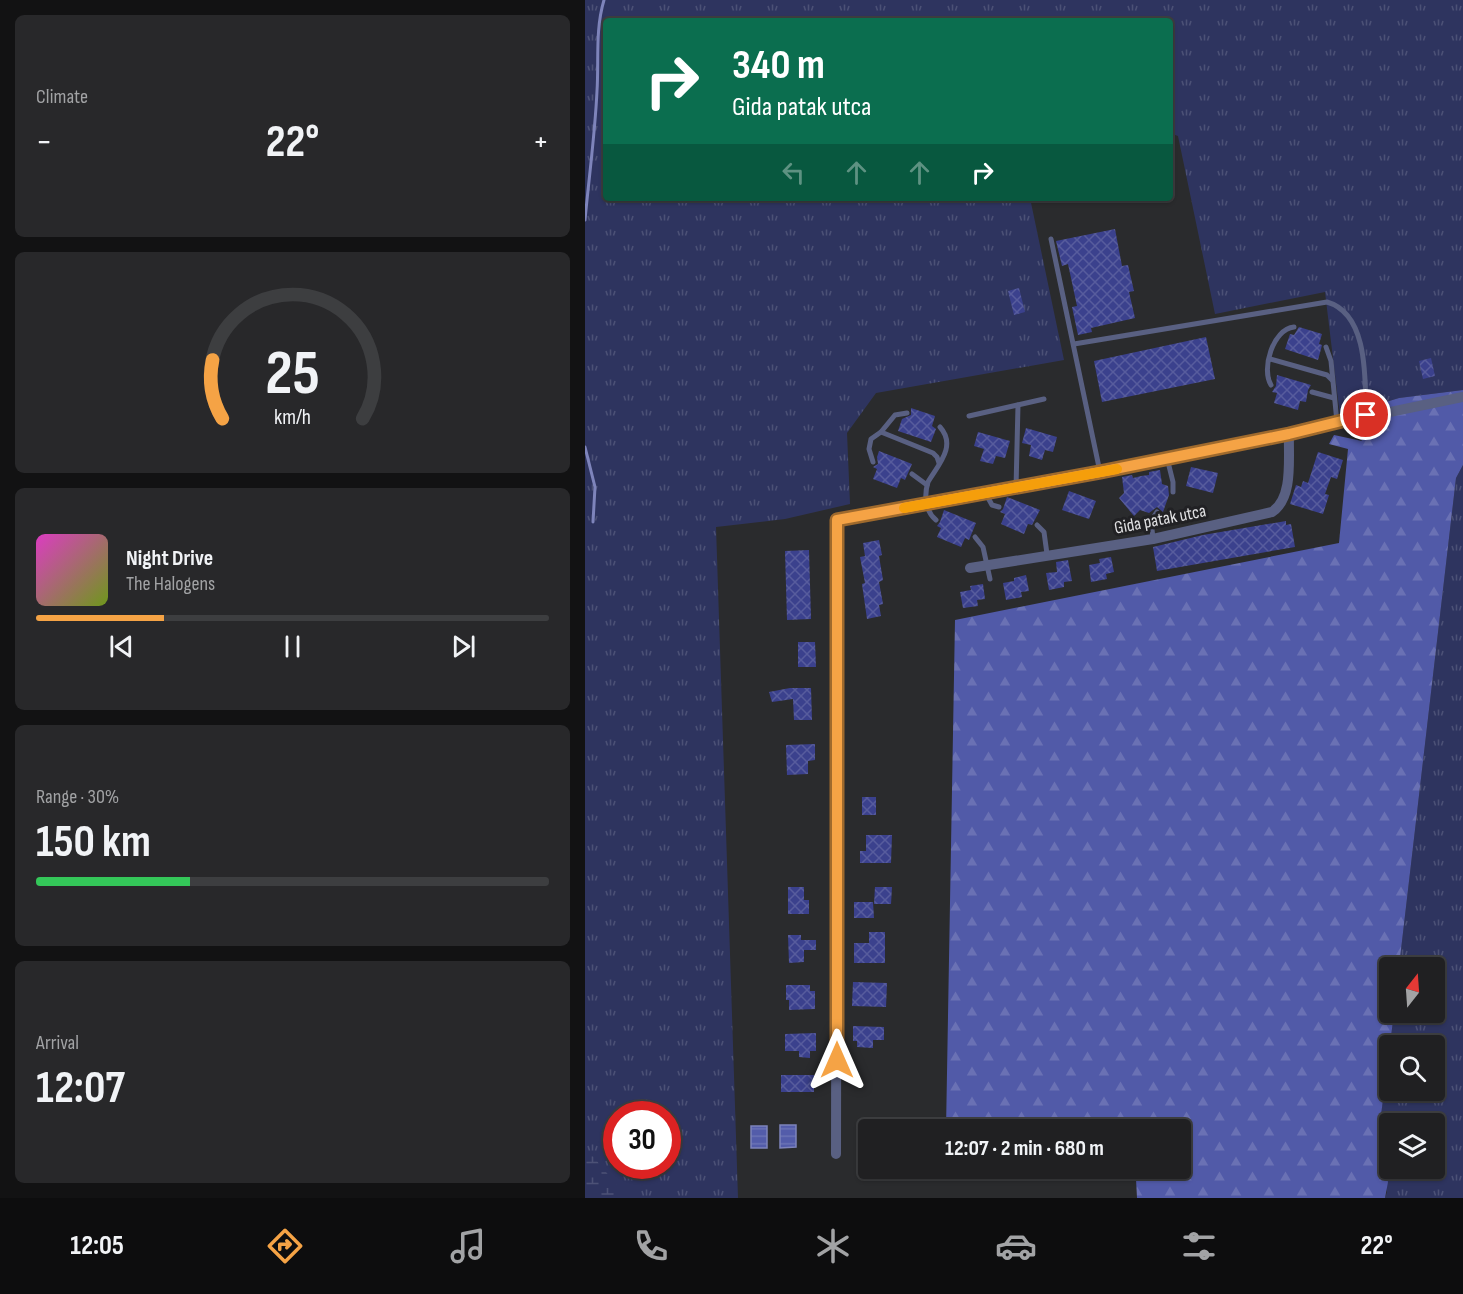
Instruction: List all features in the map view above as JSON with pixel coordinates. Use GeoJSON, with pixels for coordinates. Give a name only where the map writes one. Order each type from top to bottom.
{"type":"FeatureCollection","features":[{"type":"Feature","properties":{"kind":"street"},"geometry":{"type":"LineString","coordinates":[[836,1154],[837,520],[1100,472],[1289,434],[1366,415],[1463,397]]}},
{"type":"Feature","properties":{"kind":"street","name":"Gida patak utca"},"geometry":{"type":"LineString","coordinates":[[970,568],[1153,539],[1272,512],[1284,501],[1286,493],[1289,434]]}},
{"type":"Feature","properties":{"kind":"lane"},"geometry":{"type":"LineString","coordinates":[[1051,239],[1100,472]]}},
{"type":"Feature","properties":{"kind":"lane"},"geometry":{"type":"LineString","coordinates":[[1074,344],[1327,302],[1337,305],[1345,313],[1358,334],[1363,361],[1366,415]]}},
{"type":"Feature","properties":{"kind":"lane"},"geometry":{"type":"LineString","coordinates":[[1271,386],[1266,373],[1279,334],[1286,328],[1294,327]]}},
{"type":"Feature","properties":{"kind":"lane"},"geometry":{"type":"LineString","coordinates":[[1326,347],[1330,354],[1337,422]]}},
{"type":"Feature","properties":{"kind":"lane"},"geometry":{"type":"LineString","coordinates":[[1270,358],[1327,375],[1332,381]]}},
{"type":"Feature","properties":{"kind":"lane"},"geometry":{"type":"LineString","coordinates":[[1312,392],[1334,398]]}},
{"type":"Feature","properties":{"kind":"lane"},"geometry":{"type":"LineString","coordinates":[[969,416],[1044,399]]}},
{"type":"Feature","properties":{"kind":"lane"},"geometry":{"type":"LineString","coordinates":[[1016,488],[1018,405]]}},
{"type":"Feature","properties":{"kind":"lane"},"geometry":{"type":"LineString","coordinates":[[873,462],[869,456],[873,436],[881,432],[895,415],[907,413]]}},
{"type":"Feature","properties":{"kind":"lane"},"geometry":{"type":"LineString","coordinates":[[936,520],[931,516],[926,504],[927,485],[946,453],[945,435],[940,427]]}},
{"type":"Feature","properties":{"kind":"lane"},"geometry":{"type":"LineString","coordinates":[[881,432],[933,453],[939,464]]}},
{"type":"Feature","properties":{"kind":"lane"},"geometry":{"type":"LineString","coordinates":[[1167,458],[1173,492]]}},
{"type":"Feature","properties":{"kind":"lane"},"geometry":{"type":"LineString","coordinates":[[912,474],[927,485]]}},
{"type":"Feature","properties":{"kind":"lane"},"geometry":{"type":"LineString","coordinates":[[986,494],[992,505],[999,507]]}},
{"type":"Feature","properties":{"kind":"lane"},"geometry":{"type":"LineString","coordinates":[[1153,539],[1151,521],[1157,512]]}},
{"type":"Feature","properties":{"kind":"lane"},"geometry":{"type":"LineString","coordinates":[[1143,515],[1151,521]]}},
{"type":"Feature","properties":{"kind":"lane"},"geometry":{"type":"LineString","coordinates":[[1037,525],[1044,532],[1047,554]]}},
{"type":"Feature","properties":{"kind":"lane"},"geometry":{"type":"LineString","coordinates":[[975,537],[983,547],[990,579]]}},
{"type":"Feature","properties":{"kind":"green space"},"geometry":{"type":"Polygon","coordinates":[[[585,0],[1463,0],[1463,390],[1399,398],[1340,416],[1325,292],[1215,314],[1178,136],[1173,134],[1173,18],[603,18],[603,201],[1031,201],[1064,360],[876,393],[847,433],[850,504],[785,519],[716,527],[738,1198],[585,1198],[585,0]]]}},
{"type":"Feature","properties":{"kind":"green space"},"geometry":{"type":"Polygon","coordinates":[[[1463,390],[1463,465],[1456,478],[1400,957],[1379,957],[1379,1023],[1393,1023],[1391,1035],[1379,1035],[1379,1101],[1383,1101],[1381,1113],[1379,1113],[1379,1179],[1387,1179],[1388,1182],[1385,1198],[1137,1198],[1136,1179],[1191,1179],[1191,1119],[946,1119],[955,620],[1339,543],[1348,449],[1329,444],[1334,435],[1362,441],[1340,416],[1399,398],[1463,390]]]}},
{"type":"Feature","properties":{"kind":"green space"},"geometry":{"type":"Polygon","coordinates":[[[1463,465],[1463,1198],[1385,1198],[1387,1192],[1384,1179],[1445,1179],[1445,1113],[1381,1113],[1383,1101],[1445,1101],[1445,1035],[1391,1035],[1393,1023],[1445,1023],[1445,957],[1400,957],[1456,478],[1463,465]]]}},
{"type":"Feature","properties":{"kind":"green space"},"geometry":{"type":"Polygon","coordinates":[[[585,1149],[603,1168],[603,1179],[612,1179],[632,1198],[585,1198],[585,1149]]]}},
{"type":"Feature","properties":{"kind":"shaded area"},"geometry":{"type":"Polygon","coordinates":[[[780,1125],[796,1125],[796,1147],[780,1148],[780,1125]]]}},
{"type":"Feature","properties":{"kind":"shaded area"},"geometry":{"type":"Polygon","coordinates":[[[751,1126],[767,1126],[767,1148],[751,1148],[751,1126]]]}},
{"type":"Feature","properties":{"kind":"building"},"geometry":{"type":"Polygon","coordinates":[[[1115,229],[1122,266],[1128,265],[1134,291],[1129,292],[1135,318],[1091,328],[1092,332],[1078,335],[1072,307],[1077,306],[1068,264],[1062,266],[1056,241],[1115,229]]]}},
{"type":"Feature","properties":{"kind":"building"},"geometry":{"type":"Polygon","coordinates":[[[1019,288],[1025,312],[1014,315],[1008,291],[1019,288]]]}},
{"type":"Feature","properties":{"kind":"building"},"geometry":{"type":"Polygon","coordinates":[[[1299,327],[1322,334],[1318,360],[1285,349],[1290,334],[1294,335],[1299,327]]]}},
{"type":"Feature","properties":{"kind":"building"},"geometry":{"type":"Polygon","coordinates":[[[1206,337],[1215,379],[1102,402],[1094,361],[1206,337]]]}},
{"type":"Feature","properties":{"kind":"building"},"geometry":{"type":"Polygon","coordinates":[[[1431,358],[1435,376],[1423,379],[1419,361],[1431,358]]]}},
{"type":"Feature","properties":{"kind":"building"},"geometry":{"type":"Polygon","coordinates":[[[1277,375],[1311,385],[1306,402],[1300,401],[1298,410],[1274,403],[1277,393],[1272,392],[1276,386],[1277,375]]]}},
{"type":"Feature","properties":{"kind":"building"},"geometry":{"type":"Polygon","coordinates":[[[911,408],[935,416],[932,426],[936,429],[931,442],[898,431],[902,419],[911,415],[911,408]]]}},
{"type":"Feature","properties":{"kind":"building"},"geometry":{"type":"Polygon","coordinates":[[[1026,428],[1057,437],[1053,452],[1045,450],[1042,460],[1029,456],[1031,445],[1022,443],[1026,428]]]}},
{"type":"Feature","properties":{"kind":"building"},"geometry":{"type":"Polygon","coordinates":[[[978,432],[1010,441],[1005,458],[996,456],[993,464],[980,461],[984,449],[974,446],[978,432]]]}},
{"type":"Feature","properties":{"kind":"building"},"geometry":{"type":"Polygon","coordinates":[[[879,451],[912,464],[905,480],[901,478],[897,488],[873,479],[877,469],[873,467],[878,464],[879,451]]]}},
{"type":"Feature","properties":{"kind":"building"},"geometry":{"type":"Polygon","coordinates":[[[1318,452],[1343,460],[1337,479],[1331,477],[1325,494],[1329,495],[1323,514],[1290,504],[1296,485],[1301,487],[1303,481],[1308,483],[1318,452]]]}},
{"type":"Feature","properties":{"kind":"building"},"geometry":{"type":"Polygon","coordinates":[[[1191,467],[1218,473],[1213,493],[1186,486],[1191,467]]]}},
{"type":"Feature","properties":{"kind":"building"},"geometry":{"type":"Polygon","coordinates":[[[1160,470],[1162,484],[1168,486],[1169,495],[1163,512],[1157,507],[1149,513],[1140,510],[1134,516],[1119,498],[1124,493],[1122,477],[1132,475],[1133,478],[1160,470]]]}},
{"type":"Feature","properties":{"kind":"building"},"geometry":{"type":"Polygon","coordinates":[[[1069,491],[1096,501],[1089,519],[1062,510],[1069,491]]]}},
{"type":"Feature","properties":{"kind":"building"},"geometry":{"type":"Polygon","coordinates":[[[1007,497],[1040,510],[1032,525],[1028,524],[1024,534],[1001,524],[1005,514],[1000,512],[1007,497]]]}},
{"type":"Feature","properties":{"kind":"building"},"geometry":{"type":"Polygon","coordinates":[[[944,510],[976,523],[969,540],[965,538],[961,547],[937,537],[941,528],[937,526],[944,510]]]}},
{"type":"Feature","properties":{"kind":"building"},"geometry":{"type":"Polygon","coordinates":[[[1286,521],[1286,525],[1291,524],[1295,547],[1157,571],[1153,547],[1203,535],[1286,521]]]}},
{"type":"Feature","properties":{"kind":"building"},"geometry":{"type":"Polygon","coordinates":[[[879,540],[883,580],[879,582],[883,604],[879,605],[881,616],[867,619],[862,584],[865,583],[860,557],[865,556],[863,543],[879,540]]]}},
{"type":"Feature","properties":{"kind":"building"},"geometry":{"type":"Polygon","coordinates":[[[809,550],[811,619],[787,620],[785,551],[809,550]]]}},
{"type":"Feature","properties":{"kind":"building"},"geometry":{"type":"Polygon","coordinates":[[[1111,557],[1114,572],[1106,574],[1107,579],[1091,582],[1089,565],[1100,563],[1099,559],[1111,557]]]}},
{"type":"Feature","properties":{"kind":"building"},"geometry":{"type":"Polygon","coordinates":[[[1068,560],[1072,581],[1064,582],[1064,587],[1049,590],[1046,573],[1057,572],[1056,562],[1068,560]]]}},
{"type":"Feature","properties":{"kind":"building"},"geometry":{"type":"Polygon","coordinates":[[[1026,575],[1029,591],[1021,592],[1022,597],[1006,600],[1003,583],[1026,575]]]}},
{"type":"Feature","properties":{"kind":"building"},"geometry":{"type":"Polygon","coordinates":[[[983,584],[985,599],[977,600],[978,606],[963,608],[960,592],[971,590],[970,586],[983,584]]]}},
{"type":"Feature","properties":{"kind":"building"},"geometry":{"type":"Polygon","coordinates":[[[798,642],[815,642],[816,667],[798,667],[798,642]]]}},
{"type":"Feature","properties":{"kind":"building"},"geometry":{"type":"Polygon","coordinates":[[[790,688],[811,688],[812,720],[794,720],[793,699],[772,702],[769,692],[790,688]]]}},
{"type":"Feature","properties":{"kind":"building"},"geometry":{"type":"Polygon","coordinates":[[[815,744],[815,760],[808,761],[808,774],[787,775],[786,745],[815,744]]]}},
{"type":"Feature","properties":{"kind":"building"},"geometry":{"type":"Polygon","coordinates":[[[862,797],[876,797],[876,815],[862,815],[862,797]]]}},
{"type":"Feature","properties":{"kind":"building"},"geometry":{"type":"Polygon","coordinates":[[[866,835],[892,835],[891,863],[860,863],[860,851],[866,851],[866,835]]]}},
{"type":"Feature","properties":{"kind":"building"},"geometry":{"type":"Polygon","coordinates":[[[788,887],[804,887],[804,900],[809,900],[809,914],[788,914],[788,887]]]}},
{"type":"Feature","properties":{"kind":"building"},"geometry":{"type":"Polygon","coordinates":[[[875,887],[892,887],[891,904],[874,904],[875,887]]]}},
{"type":"Feature","properties":{"kind":"building"},"geometry":{"type":"Polygon","coordinates":[[[854,902],[873,902],[874,918],[854,918],[854,902]]]}},
{"type":"Feature","properties":{"kind":"building"},"geometry":{"type":"Polygon","coordinates":[[[869,932],[885,932],[885,963],[854,963],[854,943],[869,943],[869,932]]]}},
{"type":"Feature","properties":{"kind":"building"},"geometry":{"type":"Polygon","coordinates":[[[788,935],[801,935],[801,940],[816,940],[816,950],[804,950],[804,962],[789,963],[788,935]]]}},
{"type":"Feature","properties":{"kind":"building"},"geometry":{"type":"Polygon","coordinates":[[[853,982],[887,983],[886,1007],[852,1006],[853,982]]]}},
{"type":"Feature","properties":{"kind":"building"},"geometry":{"type":"Polygon","coordinates":[[[786,985],[810,985],[810,991],[815,991],[815,1009],[789,1010],[786,985]]]}},
{"type":"Feature","properties":{"kind":"building"},"geometry":{"type":"Polygon","coordinates":[[[853,1026],[884,1027],[884,1040],[873,1040],[873,1048],[857,1047],[857,1041],[853,1041],[853,1026]]]}},
{"type":"Feature","properties":{"kind":"building"},"geometry":{"type":"Polygon","coordinates":[[[816,1033],[816,1051],[810,1051],[810,1058],[799,1057],[799,1051],[785,1051],[785,1034],[816,1033]]]}},
{"type":"Feature","properties":{"kind":"building"},"geometry":{"type":"Polygon","coordinates":[[[781,1075],[814,1075],[814,1092],[781,1092],[781,1075]]]}},
{"type":"Feature","properties":{"kind":"waterway"},"geometry":{"type":"LineString","coordinates":[[585,220],[598,80],[598,34],[604,0]]}},
{"type":"Feature","properties":{"kind":"waterway"},"geometry":{"type":"LineString","coordinates":[[585,447],[595,487],[593,522]]}},
{"type":"Feature","properties":{"kind":"slow traffic"},"geometry":{"type":"LineString","coordinates":[[904,508],[1117,469]]}},
{"type":"Feature","properties":{"kind":"route"},"geometry":{"type":"LineString","coordinates":[[837,1060],[837,520],[1100,472],[1289,434],[1366,415]]}}]}
